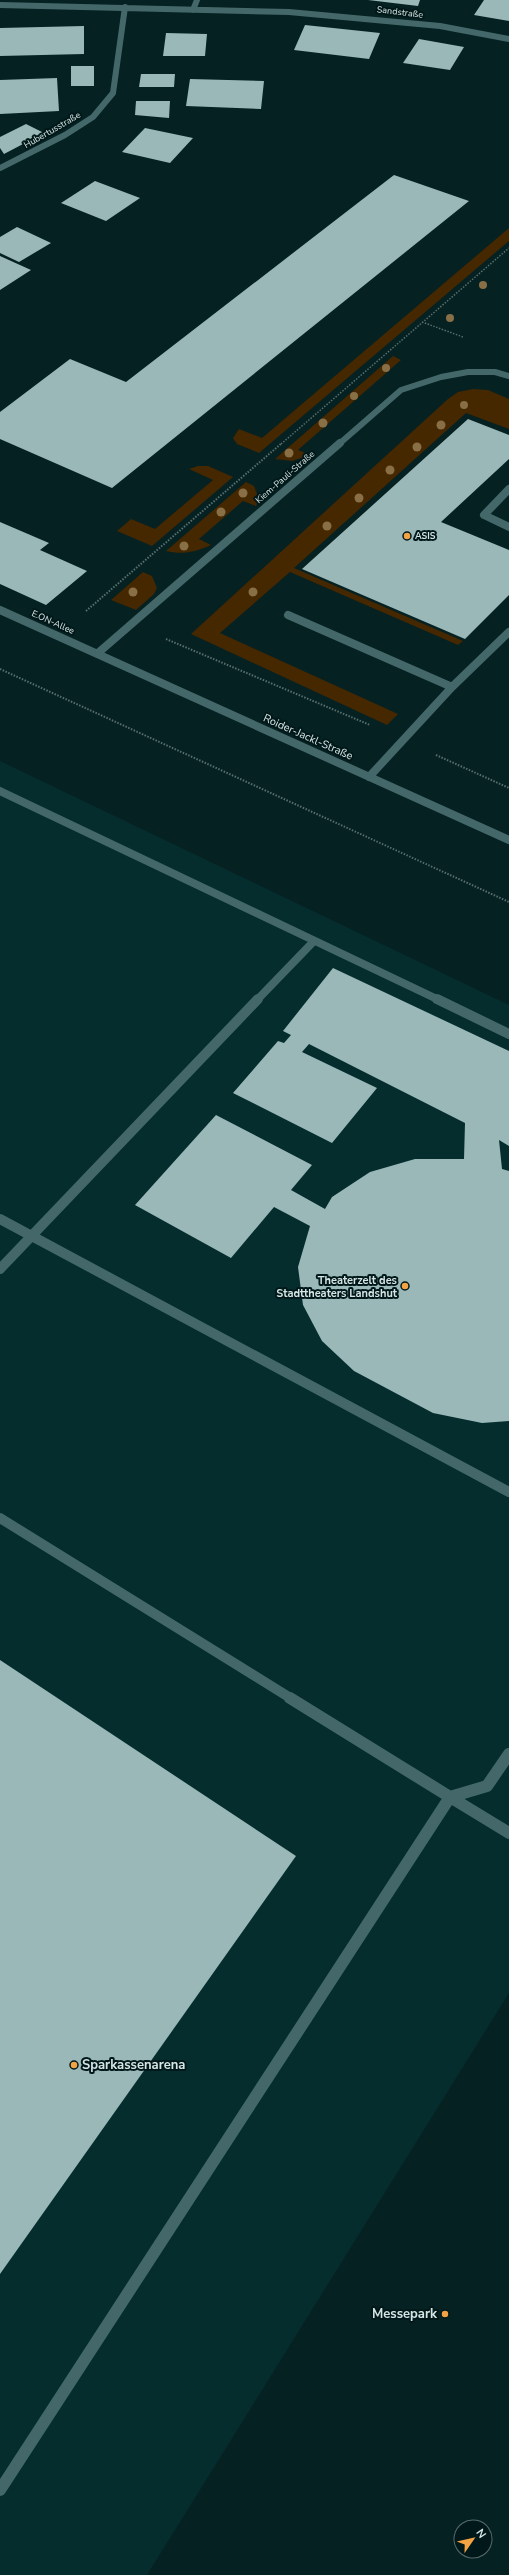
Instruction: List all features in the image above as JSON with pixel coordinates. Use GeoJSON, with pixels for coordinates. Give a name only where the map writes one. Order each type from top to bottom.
{"type":"FeatureCollection","features":[{"type":"Feature","properties":{"kind":"street"},"geometry":{"type":"LineString","coordinates":[[193,10],[197,0]]}},
{"type":"Feature","properties":{"kind":"street","name":"Sandstraße"},"geometry":{"type":"LineString","coordinates":[[0,5],[125,7],[362,17],[440,26],[509,39]]}},
{"type":"Feature","properties":{"kind":"street","name":"Hubertusstraße"},"geometry":{"type":"LineString","coordinates":[[0,168],[65,135],[87,120],[112,93],[126,15],[125,7]]}},
{"type":"Feature","properties":{"kind":"street","name":"Kiem-Pauli-Straße"},"geometry":{"type":"LineString","coordinates":[[98,653],[401,390],[448,373],[496,371],[509,376]]}},
{"type":"Feature","properties":{"kind":"street"},"geometry":{"type":"LineString","coordinates":[[509,489],[484,515],[509,527]]}},
{"type":"Feature","properties":{"kind":"street","name":"E.ON-Allee"},"geometry":{"type":"LineString","coordinates":[[0,610],[98,653]]}},
{"type":"Feature","properties":{"kind":"street"},"geometry":{"type":"LineString","coordinates":[[288,615],[452,687]]}},
{"type":"Feature","properties":{"kind":"street"},"geometry":{"type":"LineString","coordinates":[[369,777],[402,739],[452,687],[509,632]]}},
{"type":"Feature","properties":{"kind":"street","name":"Roider-Jackl-Straße"},"geometry":{"type":"LineString","coordinates":[[98,653],[509,840]]}},
{"type":"Feature","properties":{"kind":"street"},"geometry":{"type":"LineString","coordinates":[[0,791],[509,1034]]}},
{"type":"Feature","properties":{"kind":"street"},"geometry":{"type":"LineString","coordinates":[[0,1269],[314,940]]}},
{"type":"Feature","properties":{"kind":"street"},"geometry":{"type":"LineString","coordinates":[[0,1219],[509,1492]]}},
{"type":"Feature","properties":{"kind":"street"},"geometry":{"type":"LineString","coordinates":[[0,1518],[509,1833]]}},
{"type":"Feature","properties":{"kind":"street"},"geometry":{"type":"LineString","coordinates":[[0,2490],[450,1797],[487,1786],[509,1754]]}},
{"type":"Feature","properties":{"kind":"path"},"geometry":{"type":"LineString","coordinates":[[58,635],[509,248]]}},
{"type":"Feature","properties":{"kind":"path"},"geometry":{"type":"LineString","coordinates":[[93,605],[200,654],[402,739],[509,788]]}},
{"type":"Feature","properties":{"kind":"path"},"geometry":{"type":"LineString","coordinates":[[0,669],[509,902]]}},
{"type":"Feature","properties":{"kind":"shaded area"},"geometry":{"type":"Polygon","coordinates":[[[509,228],[509,241],[259,453],[237,444],[233,438],[239,429],[262,438],[509,228]]]}},
{"type":"Feature","properties":{"kind":"shaded area"},"geometry":{"type":"Polygon","coordinates":[[[393,356],[401,360],[298,450],[310,455],[292,461],[275,459],[393,356]]]}},
{"type":"Feature","properties":{"kind":"shaded area"},"geometry":{"type":"Polygon","coordinates":[[[473,389],[488,390],[509,399],[509,429],[466,413],[294,568],[463,641],[458,645],[290,572],[220,633],[398,714],[387,725],[191,634],[448,399],[458,392],[473,389]]]}},
{"type":"Feature","properties":{"kind":"shaded area"},"geometry":{"type":"Polygon","coordinates":[[[198,466],[208,466],[233,477],[152,546],[117,531],[131,519],[155,529],[213,480],[189,469],[198,466]]]}},
{"type":"Feature","properties":{"kind":"shaded area"},"geometry":{"type":"Polygon","coordinates":[[[246,482],[254,486],[259,499],[256,506],[243,501],[199,539],[211,545],[189,552],[178,553],[166,551],[246,482]]]}},
{"type":"Feature","properties":{"kind":"shaded area"},"geometry":{"type":"Polygon","coordinates":[[[143,572],[152,576],[157,588],[154,594],[136,610],[111,600],[143,572]]]}},
{"type":"Feature","properties":{"kind":"shaded area"},"geometry":{"type":"Polygon","coordinates":[[[0,761],[509,1005],[509,1993],[147,2575],[0,2575],[0,761]]]}},
{"type":"Feature","properties":{"kind":"building"},"geometry":{"type":"Polygon","coordinates":[[[368,0],[420,0],[418,6],[368,0]]]}},
{"type":"Feature","properties":{"kind":"building"},"geometry":{"type":"Polygon","coordinates":[[[484,0],[509,0],[509,21],[474,15],[484,0]]]}},
{"type":"Feature","properties":{"kind":"building"},"geometry":{"type":"Polygon","coordinates":[[[305,25],[380,33],[369,59],[294,50],[305,25]]]}},
{"type":"Feature","properties":{"kind":"building"},"geometry":{"type":"Polygon","coordinates":[[[84,26],[84,54],[0,56],[0,28],[84,26]]]}},
{"type":"Feature","properties":{"kind":"building"},"geometry":{"type":"Polygon","coordinates":[[[166,33],[207,34],[205,56],[163,56],[166,33]]]}},
{"type":"Feature","properties":{"kind":"building"},"geometry":{"type":"Polygon","coordinates":[[[419,39],[464,47],[450,70],[403,63],[419,39]]]}},
{"type":"Feature","properties":{"kind":"building"},"geometry":{"type":"Polygon","coordinates":[[[71,66],[94,66],[94,86],[71,86],[71,66]]]}},
{"type":"Feature","properties":{"kind":"building"},"geometry":{"type":"Polygon","coordinates":[[[141,74],[175,74],[174,87],[139,87],[141,74]]]}},
{"type":"Feature","properties":{"kind":"building"},"geometry":{"type":"Polygon","coordinates":[[[57,78],[59,111],[0,114],[0,80],[57,78]]]}},
{"type":"Feature","properties":{"kind":"building"},"geometry":{"type":"Polygon","coordinates":[[[190,79],[264,81],[261,109],[186,106],[190,79]]]}},
{"type":"Feature","properties":{"kind":"building"},"geometry":{"type":"Polygon","coordinates":[[[136,101],[170,101],[169,118],[135,115],[136,101]]]}},
{"type":"Feature","properties":{"kind":"building"},"geometry":{"type":"Polygon","coordinates":[[[26,124],[44,133],[4,154],[0,148],[0,137],[26,124]]]}},
{"type":"Feature","properties":{"kind":"building"},"geometry":{"type":"Polygon","coordinates":[[[145,128],[193,138],[170,163],[122,152],[145,128]]]}},
{"type":"Feature","properties":{"kind":"building"},"geometry":{"type":"Polygon","coordinates":[[[394,175],[469,201],[112,488],[0,439],[0,412],[70,359],[126,382],[394,175]]]}},
{"type":"Feature","properties":{"kind":"building"},"geometry":{"type":"Polygon","coordinates":[[[95,181],[140,198],[106,221],[61,203],[95,181]]]}},
{"type":"Feature","properties":{"kind":"building"},"geometry":{"type":"Polygon","coordinates":[[[17,227],[51,243],[19,262],[0,253],[0,237],[17,227]]]}},
{"type":"Feature","properties":{"kind":"building"},"geometry":{"type":"Polygon","coordinates":[[[0,256],[31,270],[0,290],[0,256]]]}},
{"type":"Feature","properties":{"kind":"building","name":"ASIS"},"geometry":{"type":"Polygon","coordinates":[[[468,419],[509,435],[509,459],[441,522],[509,550],[509,595],[465,639],[302,569],[468,419]]]}},
{"type":"Feature","properties":{"kind":"building"},"geometry":{"type":"Polygon","coordinates":[[[0,522],[49,543],[40,550],[87,571],[46,605],[0,584],[0,522]]]}},
{"type":"Feature","properties":{"kind":"building"},"geometry":{"type":"Polygon","coordinates":[[[333,968],[509,1051],[509,1146],[499,1140],[502,1169],[509,1171],[509,1421],[482,1423],[433,1413],[354,1371],[322,1341],[303,1305],[298,1267],[310,1226],[274,1207],[231,1258],[135,1205],[216,1115],[312,1165],[291,1190],[325,1209],[332,1197],[370,1172],[415,1159],[464,1159],[465,1123],[309,1044],[302,1052],[377,1088],[332,1143],[233,1093],[278,1041],[284,1043],[291,1035],[283,1031],[333,968]]]}},
{"type":"Feature","properties":{"kind":"building","name":"Sparkassenarena"},"geometry":{"type":"Polygon","coordinates":[[[0,1660],[296,1856],[0,2274],[0,1660]]]}},
{"type":"Feature","properties":{"kind":"place","name":"ASIS"},"geometry":{"type":"Point","coordinates":[407,536]}},
{"type":"Feature","properties":{"kind":"place","name":"Theaterzelt des Stadttheaters Landshut"},"geometry":{"type":"Point","coordinates":[405,1286]}},
{"type":"Feature","properties":{"kind":"place","name":"Sparkassenarena"},"geometry":{"type":"Point","coordinates":[74,2065]}},
{"type":"Feature","properties":{"kind":"place","name":"Messepark"},"geometry":{"type":"Point","coordinates":[445,2314]}}]}
